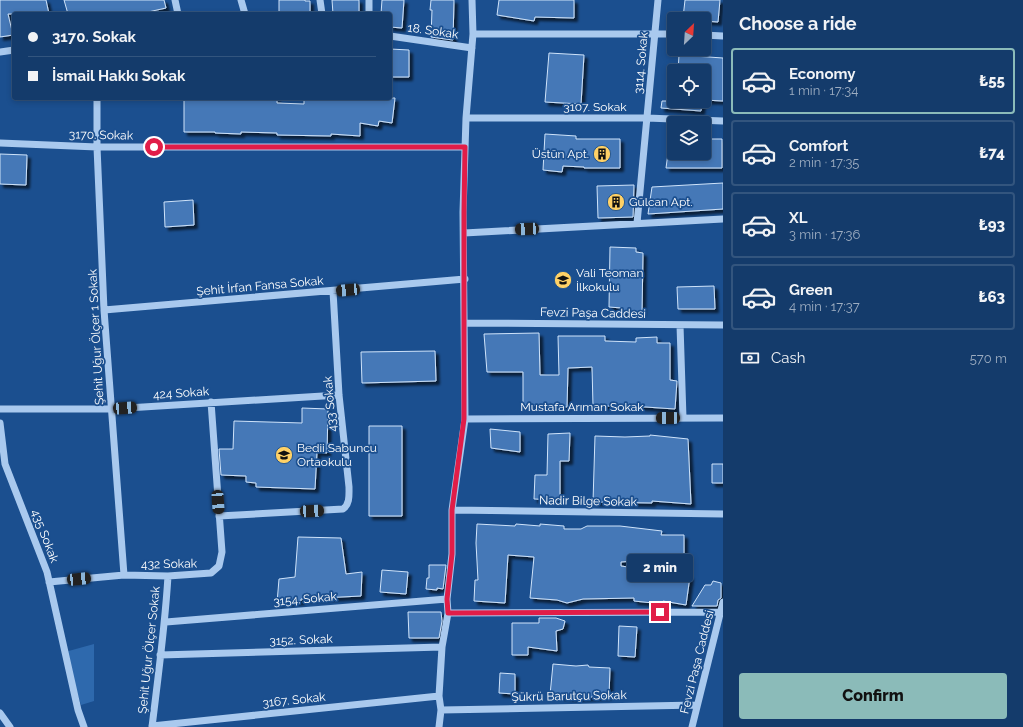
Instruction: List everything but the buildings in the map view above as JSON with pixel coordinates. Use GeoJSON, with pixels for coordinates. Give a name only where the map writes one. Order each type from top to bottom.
{"type":"FeatureCollection","features":[{"type":"Feature","properties":{"kind":"street"},"geometry":{"type":"LineString","coordinates":[[175,0],[178,12]]}},
{"type":"Feature","properties":{"kind":"street"},"geometry":{"type":"LineString","coordinates":[[241,0],[244,12]]}},
{"type":"Feature","properties":{"kind":"street"},"geometry":{"type":"LineString","coordinates":[[320,0],[322,12]]}},
{"type":"Feature","properties":{"kind":"street"},"geometry":{"type":"LineString","coordinates":[[369,0],[369,12]]}},
{"type":"Feature","properties":{"kind":"street"},"geometry":{"type":"LineString","coordinates":[[439,727],[441,710],[439,696],[442,647],[448,613],[447,599],[452,554],[452,510],[464,419],[465,147],[473,34],[472,0]]}},
{"type":"Feature","properties":{"kind":"street","name":"3114. Sokak"},"geometry":{"type":"LineString","coordinates":[[637,223],[658,0]]}},
{"type":"Feature","properties":{"kind":"street"},"geometry":{"type":"LineString","coordinates":[[473,34],[667,34]]}},
{"type":"Feature","properties":{"kind":"street"},"geometry":{"type":"LineString","coordinates":[[711,35],[723,36]]}},
{"type":"Feature","properties":{"kind":"street","name":"18. Sokak"},"geometry":{"type":"LineString","coordinates":[[392,36],[472,48]]}},
{"type":"Feature","properties":{"kind":"street"},"geometry":{"type":"LineString","coordinates":[[0,52],[12,50]]}},
{"type":"Feature","properties":{"kind":"street","name":"Şehit Uğur Ölçer 1 Sokak"},"geometry":{"type":"LineString","coordinates":[[97,100],[97,147],[104,310],[124,575]]}},
{"type":"Feature","properties":{"kind":"street","name":"3107. Sokak"},"geometry":{"type":"LineString","coordinates":[[466,118],[647,118],[723,122]]}},
{"type":"Feature","properties":{"kind":"street","name":"3170. Sokak"},"geometry":{"type":"LineString","coordinates":[[0,143],[97,147],[465,147]]}},
{"type":"Feature","properties":{"kind":"street"},"geometry":{"type":"LineString","coordinates":[[464,233],[723,219]]}},
{"type":"Feature","properties":{"kind":"street","name":"Şehit İrfan Fansa Sokak"},"geometry":{"type":"LineString","coordinates":[[104,310],[464,280]]}},
{"type":"Feature","properties":{"kind":"street","name":"433 Sokak"},"geometry":{"type":"LineString","coordinates":[[219,516],[343,509],[346,507],[349,500],[349,487],[338,395],[333,291]]}},
{"type":"Feature","properties":{"kind":"street","name":"Fevzi Paşa Caddesi"},"geometry":{"type":"LineString","coordinates":[[464,323],[723,325]]}},
{"type":"Feature","properties":{"kind":"street"},"geometry":{"type":"LineString","coordinates":[[680,325],[683,418]]}},
{"type":"Feature","properties":{"kind":"street","name":"424 Sokak"},"geometry":{"type":"LineString","coordinates":[[0,409],[111,408],[338,395]]}},
{"type":"Feature","properties":{"kind":"street","name":"432 Sokak"},"geometry":{"type":"LineString","coordinates":[[49,582],[124,575],[168,576],[211,573],[219,566],[222,552],[211,402]]}},
{"type":"Feature","properties":{"kind":"street","name":"Mustafa Arıman Sokak"},"geometry":{"type":"LineString","coordinates":[[464,419],[723,418]]}},
{"type":"Feature","properties":{"kind":"street","name":"435 Sokak"},"geometry":{"type":"LineString","coordinates":[[0,423],[5,464],[47,572],[78,710],[84,727]]}},
{"type":"Feature","properties":{"kind":"street","name":"Nadir Bilge Sokak"},"geometry":{"type":"LineString","coordinates":[[452,510],[723,514]]}},
{"type":"Feature","properties":{"kind":"street","name":"Şehit Uğur Ölçer Sokak"},"geometry":{"type":"LineString","coordinates":[[152,727],[160,655],[166,622],[168,576]]}},
{"type":"Feature","properties":{"kind":"street","name":"3154. Sokak"},"geometry":{"type":"LineString","coordinates":[[166,622],[447,599]]}},
{"type":"Feature","properties":{"kind":"street","name":"Fevzi Paşa Caddesi"},"geometry":{"type":"LineString","coordinates":[[692,727],[723,602]]}},
{"type":"Feature","properties":{"kind":"street"},"geometry":{"type":"LineString","coordinates":[[448,613],[720,612]]}},
{"type":"Feature","properties":{"kind":"street","name":"3152. Sokak"},"geometry":{"type":"LineString","coordinates":[[160,655],[442,647]]}},
{"type":"Feature","properties":{"kind":"street","name":"3167. Sokak"},"geometry":{"type":"LineString","coordinates":[[152,727],[439,696]]}},
{"type":"Feature","properties":{"kind":"street","name":"Şükrü Barutçu Sokak"},"geometry":{"type":"LineString","coordinates":[[441,710],[697,705]]}},
{"type":"Feature","properties":{"kind":"street"},"geometry":{"type":"LineString","coordinates":[[0,713],[10,727]]}},
{"type":"Feature","properties":{"kind":"shaded area"},"geometry":{"type":"Polygon","coordinates":[[[94,644],[94,701],[81,705],[65,652],[94,644]]]}},
{"type":"Feature","properties":{"kind":"place","name":"Üstün Apt."},"geometry":{"type":"Point","coordinates":[602,154]}},
{"type":"Feature","properties":{"kind":"place","name":"Gülcan Apt."},"geometry":{"type":"Point","coordinates":[616,202]}},
{"type":"Feature","properties":{"kind":"place","name":"Vali Teoman İlkokulu"},"geometry":{"type":"Point","coordinates":[563,280]}},
{"type":"Feature","properties":{"kind":"place","name":"Bedii Sabuncu Ortaokulu"},"geometry":{"type":"Point","coordinates":[284,455]}},
{"type":"Feature","properties":{"kind":"route"},"geometry":{"type":"LineString","coordinates":[[154,147],[465,147],[464,419],[452,510],[452,554],[447,599],[448,613],[660,612]]}}]}
